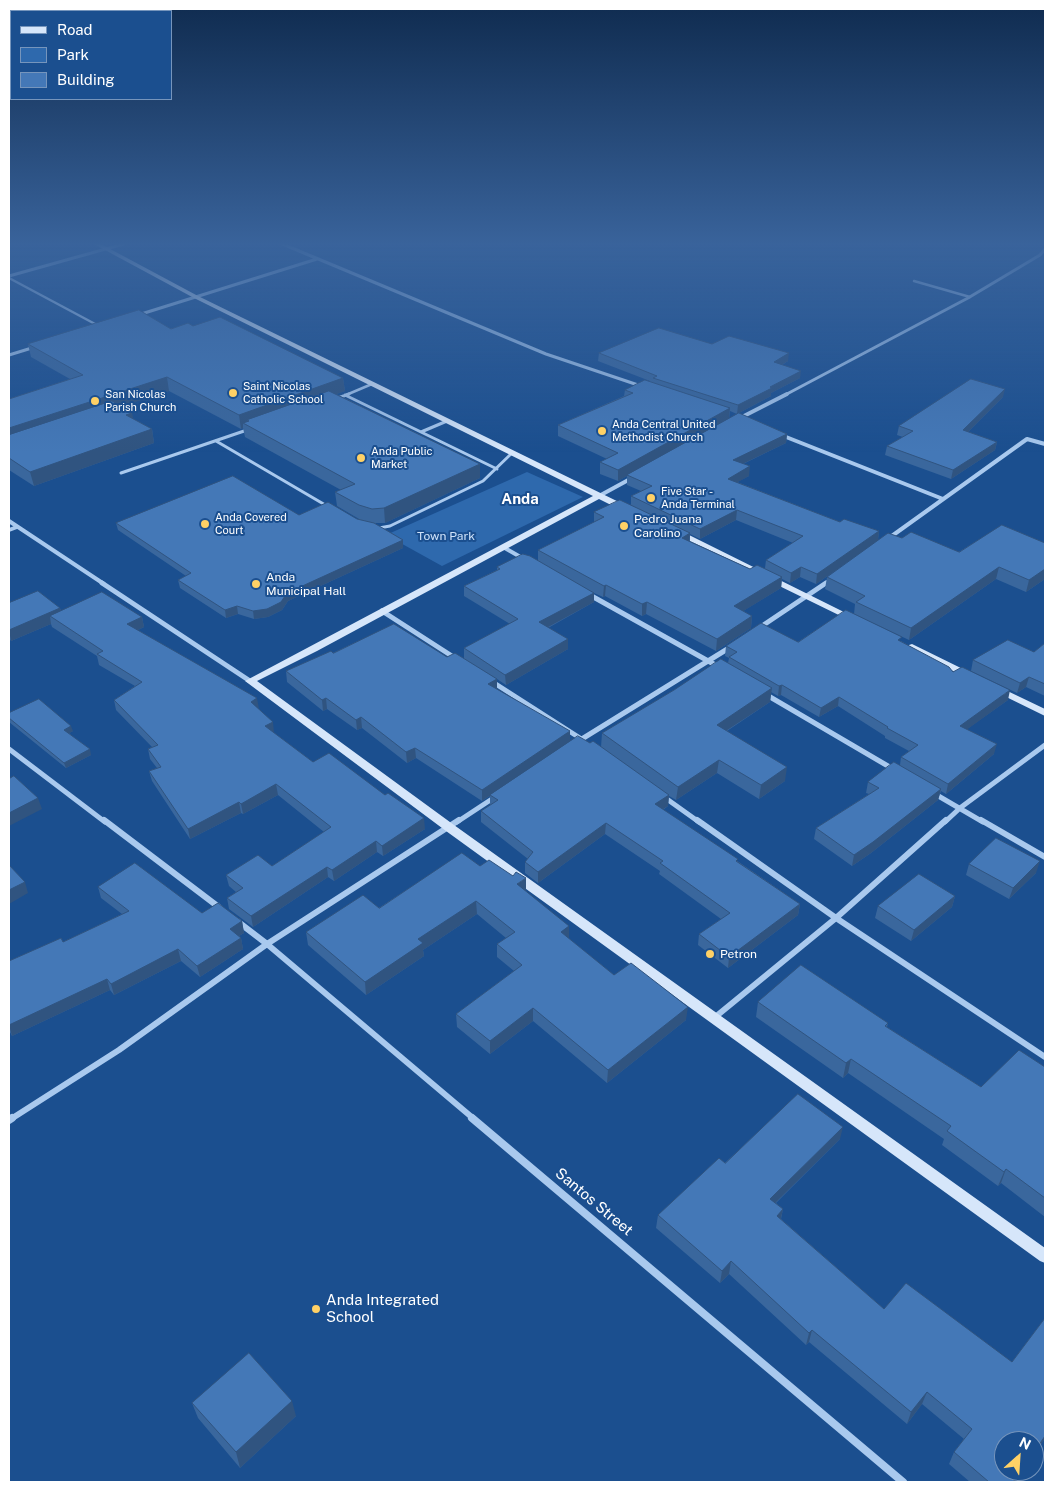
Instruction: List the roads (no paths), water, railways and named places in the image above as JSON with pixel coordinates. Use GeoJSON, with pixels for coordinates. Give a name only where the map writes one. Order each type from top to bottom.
{"type":"FeatureCollection","features":[{"type":"Feature","properties":{"kind":"main road"},"geometry":{"type":"LineString","coordinates":[[228,313],[634,512]]}},
{"type":"Feature","properties":{"kind":"main road"},"geometry":{"type":"LineString","coordinates":[[600,496],[314,649],[250,681],[450,828],[1045,1256]]}},
{"type":"Feature","properties":{"kind":"main road"},"geometry":{"type":"LineString","coordinates":[[669,529],[861,622]]}},
{"type":"Feature","properties":{"kind":"main road"},"geometry":{"type":"LineString","coordinates":[[905,644],[975,679]]}},
{"type":"Feature","properties":{"kind":"main road"},"geometry":{"type":"LineString","coordinates":[[984,683],[1045,713]]}},
{"type":"Feature","properties":{"kind":"street"},"geometry":{"type":"LineString","coordinates":[[135,316],[146,313]]}},
{"type":"Feature","properties":{"kind":"street"},"geometry":{"type":"LineString","coordinates":[[446,313],[546,354],[646,388]]}},
{"type":"Feature","properties":{"kind":"street"},"geometry":{"type":"LineString","coordinates":[[747,422],[738,418],[941,313]]}},
{"type":"Feature","properties":{"kind":"street"},"geometry":{"type":"LineString","coordinates":[[91,329],[100,326]]}},
{"type":"Feature","properties":{"kind":"street"},"geometry":{"type":"LineString","coordinates":[[9,355],[36,346]]}},
{"type":"Feature","properties":{"kind":"street"},"geometry":{"type":"LineString","coordinates":[[774,432],[943,499]]}},
{"type":"Feature","properties":{"kind":"street"},"geometry":{"type":"LineString","coordinates":[[888,539],[1027,439],[1045,444]]}},
{"type":"Feature","properties":{"kind":"street"},"geometry":{"type":"LineString","coordinates":[[600,496],[634,476]]}},
{"type":"Feature","properties":{"kind":"street"},"geometry":{"type":"LineString","coordinates":[[9,522],[250,681]]}},
{"type":"Feature","properties":{"kind":"street"},"geometry":{"type":"LineString","coordinates":[[9,530],[17,527]]}},
{"type":"Feature","properties":{"kind":"street"},"geometry":{"type":"LineString","coordinates":[[503,547],[529,561]]}},
{"type":"Feature","properties":{"kind":"street"},"geometry":{"type":"LineString","coordinates":[[750,634],[832,579]]}},
{"type":"Feature","properties":{"kind":"street"},"geometry":{"type":"LineString","coordinates":[[580,590],[726,671]]}},
{"type":"Feature","properties":{"kind":"street"},"geometry":{"type":"LineString","coordinates":[[382,611],[457,659]]}},
{"type":"Feature","properties":{"kind":"street"},"geometry":{"type":"LineString","coordinates":[[574,745],[734,645]]}},
{"type":"Feature","properties":{"kind":"street"},"geometry":{"type":"LineString","coordinates":[[482,675],[590,745]]}},
{"type":"Feature","properties":{"kind":"street"},"geometry":{"type":"LineString","coordinates":[[759,690],[901,774]]}},
{"type":"Feature","properties":{"kind":"street"},"geometry":{"type":"LineString","coordinates":[[714,1018],[836,918],[960,808],[1045,745]]}},
{"type":"Feature","properties":{"kind":"street","name":"Santos Street"},"geometry":{"type":"LineString","coordinates":[[9,749],[267,944],[903,1482]]}},
{"type":"Feature","properties":{"kind":"street"},"geometry":{"type":"LineString","coordinates":[[926,788],[1045,857]]}},
{"type":"Feature","properties":{"kind":"street"},"geometry":{"type":"LineString","coordinates":[[9,1120],[119,1050],[267,944],[499,795]]}},
{"type":"Feature","properties":{"kind":"street"},"geometry":{"type":"LineString","coordinates":[[661,795],[836,918],[1045,1057]]}},
{"type":"Feature","properties":{"kind":"lane"},"geometry":{"type":"LineString","coordinates":[[75,313],[100,326]]}},
{"type":"Feature","properties":{"kind":"lane"},"geometry":{"type":"LineString","coordinates":[[336,399],[372,384]]}},
{"type":"Feature","properties":{"kind":"lane"},"geometry":{"type":"LineString","coordinates":[[345,395],[497,469]]}},
{"type":"Feature","properties":{"kind":"lane"},"geometry":{"type":"LineString","coordinates":[[421,432],[447,421]]}},
{"type":"Feature","properties":{"kind":"lane"},"geometry":{"type":"LineString","coordinates":[[121,473],[253,428]]}},
{"type":"Feature","properties":{"kind":"lane"},"geometry":{"type":"LineString","coordinates":[[216,441],[332,508]]}},
{"type":"Feature","properties":{"kind":"lane"},"geometry":{"type":"LineString","coordinates":[[373,527],[382,528],[396,523],[483,481],[512,453]]}},
{"type":"Feature","properties":{"kind":"place","name":"Saint Nicolas Catholic School"},"geometry":{"type":"Point","coordinates":[233,393]}},
{"type":"Feature","properties":{"kind":"place","name":"San Nicolas Parish Church"},"geometry":{"type":"Point","coordinates":[95,401]}},
{"type":"Feature","properties":{"kind":"place","name":"Anda Central United Methodist Church"},"geometry":{"type":"Point","coordinates":[602,431]}},
{"type":"Feature","properties":{"kind":"place","name":"Anda Public Market"},"geometry":{"type":"Point","coordinates":[361,458]}},
{"type":"Feature","properties":{"kind":"place","name":"Five Star - Anda Terminal"},"geometry":{"type":"Point","coordinates":[651,498]}},
{"type":"Feature","properties":{"kind":"place","name":"Anda Covered Court"},"geometry":{"type":"Point","coordinates":[205,524]}},
{"type":"Feature","properties":{"kind":"place","name":"Pedro Juana Carolino"},"geometry":{"type":"Point","coordinates":[624,526]}},
{"type":"Feature","properties":{"kind":"place","name":"Anda Municipal Hall"},"geometry":{"type":"Point","coordinates":[256,584]}},
{"type":"Feature","properties":{"kind":"place","name":"Petron"},"geometry":{"type":"Point","coordinates":[710,954]}},
{"type":"Feature","properties":{"kind":"place","name":"Anda Integrated School"},"geometry":{"type":"Point","coordinates":[316,1309]}},
{"type":"Feature","properties":{"kind":"district","name":"Anda"},"geometry":{"type":"Point","coordinates":[520,499]}},
{"type":"Feature","properties":{"kind":"park label","name":"Town Park"},"geometry":{"type":"Point","coordinates":[446,536]}}]}
